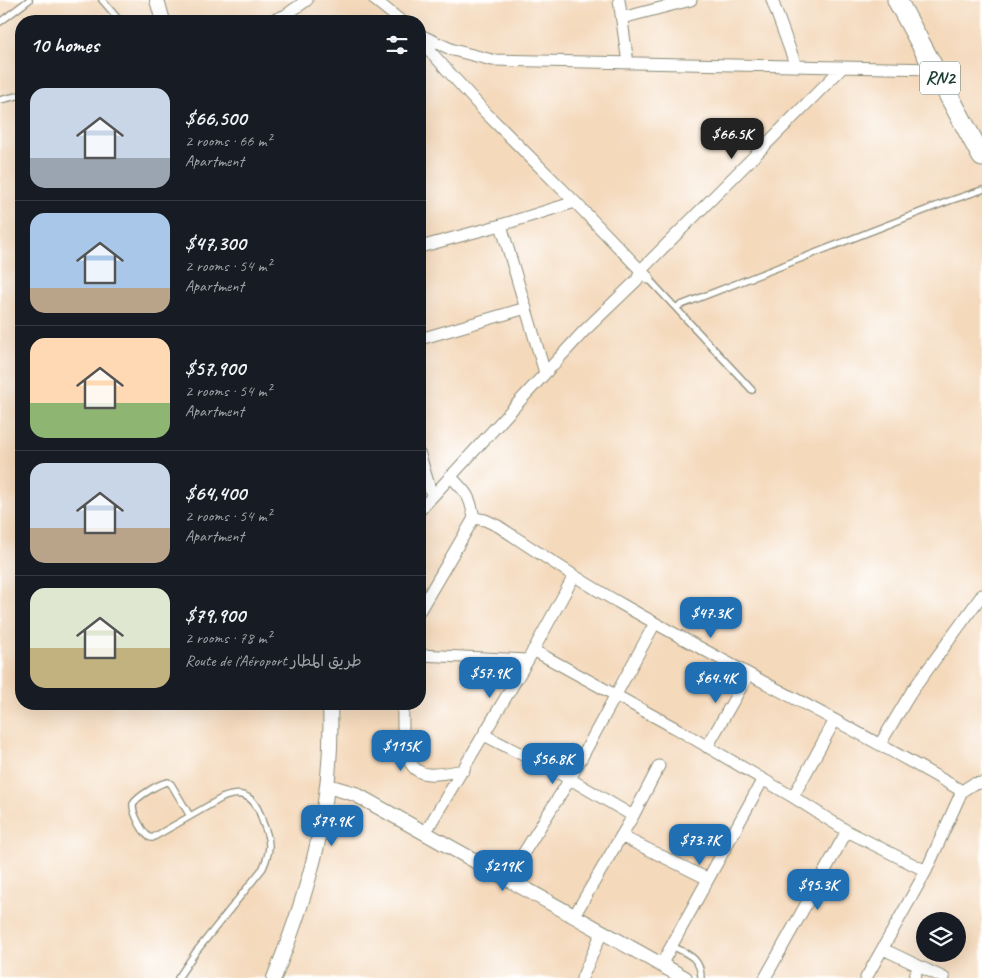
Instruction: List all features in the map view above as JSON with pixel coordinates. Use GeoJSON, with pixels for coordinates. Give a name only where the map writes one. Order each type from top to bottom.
{"type":"FeatureCollection","features":[{"type":"Feature","properties":{"kind":"highway","name":"RN2"},"geometry":{"type":"LineString","coordinates":[[897,0],[982,157]]}},
{"type":"Feature","properties":{"kind":"street"},"geometry":{"type":"LineString","coordinates":[[157,0],[161,15]]}},
{"type":"Feature","properties":{"kind":"street"},"geometry":{"type":"LineString","coordinates":[[286,15],[307,0]]}},
{"type":"Feature","properties":{"kind":"street"},"geometry":{"type":"LineString","coordinates":[[375,0],[393,15]]}},
{"type":"Feature","properties":{"kind":"street"},"geometry":{"type":"LineString","coordinates":[[619,0],[628,63]]}},
{"type":"Feature","properties":{"kind":"street"},"geometry":{"type":"LineString","coordinates":[[622,18],[691,0]]}},
{"type":"Feature","properties":{"kind":"street"},"geometry":{"type":"LineString","coordinates":[[772,0],[796,66]]}},
{"type":"Feature","properties":{"kind":"street"},"geometry":{"type":"LineString","coordinates":[[426,38],[454,50],[492,60],[935,69]]}},
{"type":"Feature","properties":{"kind":"street"},"geometry":{"type":"LineString","coordinates":[[426,47],[485,112],[644,274]]}},
{"type":"Feature","properties":{"kind":"street"},"geometry":{"type":"LineString","coordinates":[[426,503],[583,332],[644,274],[842,68]]}},
{"type":"Feature","properties":{"kind":"street"},"geometry":{"type":"LineString","coordinates":[[426,245],[501,226],[575,202]]}},
{"type":"Feature","properties":{"kind":"street"},"geometry":{"type":"LineString","coordinates":[[501,226],[545,373]]}},
{"type":"Feature","properties":{"kind":"street"},"geometry":{"type":"LineString","coordinates":[[426,337],[526,308]]}},
{"type":"Feature","properties":{"kind":"street"},"geometry":{"type":"LineString","coordinates":[[426,476],[432,496]]}},
{"type":"Feature","properties":{"kind":"street"},"geometry":{"type":"LineString","coordinates":[[426,600],[474,518],[471,500],[465,490],[450,476]]}},
{"type":"Feature","properties":{"kind":"street"},"geometry":{"type":"LineString","coordinates":[[474,518],[485,520],[498,526],[574,576],[962,791]]}},
{"type":"Feature","properties":{"kind":"street"},"geometry":{"type":"LineString","coordinates":[[425,833],[531,655],[574,576]]}},
{"type":"Feature","properties":{"kind":"street"},"geometry":{"type":"LineString","coordinates":[[880,744],[912,691],[982,595]]}},
{"type":"Feature","properties":{"kind":"street"},"geometry":{"type":"LineString","coordinates":[[508,878],[570,779],[655,622]]}},
{"type":"Feature","properties":{"kind":"street"},"geometry":{"type":"LineString","coordinates":[[426,655],[531,655],[616,695],[794,797],[847,832],[926,871]]}},
{"type":"Feature","properties":{"kind":"street"},"geometry":{"type":"LineString","coordinates":[[707,747],[748,674]]}},
{"type":"Feature","properties":{"kind":"street"},"geometry":{"type":"LineString","coordinates":[[274,978],[298,917],[316,852],[328,786],[330,710]]}},
{"type":"Feature","properties":{"kind":"street"},"geometry":{"type":"LineString","coordinates":[[403,710],[406,752],[408,761],[414,767],[420,772],[428,774],[464,770]]}},
{"type":"Feature","properties":{"kind":"street"},"geometry":{"type":"LineString","coordinates":[[794,797],[835,720]]}},
{"type":"Feature","properties":{"kind":"street"},"geometry":{"type":"LineString","coordinates":[[484,735],[570,779],[633,816]]}},
{"type":"Feature","properties":{"kind":"street"},"geometry":{"type":"LineString","coordinates":[[574,916],[660,766]]}},
{"type":"Feature","properties":{"kind":"street"},"geometry":{"type":"LineString","coordinates":[[661,965],[763,779]]}},
{"type":"Feature","properties":{"kind":"street"},"geometry":{"type":"LineString","coordinates":[[866,978],[926,871],[962,791],[972,784],[982,783]]}},
{"type":"Feature","properties":{"kind":"street"},"geometry":{"type":"LineString","coordinates":[[328,786],[355,794],[685,978]]}},
{"type":"Feature","properties":{"kind":"street"},"geometry":{"type":"LineString","coordinates":[[765,978],[847,832]]}},
{"type":"Feature","properties":{"kind":"street"},"geometry":{"type":"LineString","coordinates":[[621,836],[708,879]]}},
{"type":"Feature","properties":{"kind":"street"},"geometry":{"type":"LineString","coordinates":[[582,978],[602,932]]}},
{"type":"Feature","properties":{"kind":"street"},"geometry":{"type":"LineString","coordinates":[[883,949],[944,978]]}},
{"type":"Feature","properties":{"kind":"street"},"geometry":{"type":"LineString","coordinates":[[914,978],[919,966]]}},
{"type":"Feature","properties":{"kind":"lane"},"geometry":{"type":"LineString","coordinates":[[0,22],[29,0]]}},
{"type":"Feature","properties":{"kind":"lane"},"geometry":{"type":"LineString","coordinates":[[102,0],[115,15]]}},
{"type":"Feature","properties":{"kind":"lane"},"geometry":{"type":"LineString","coordinates":[[0,100],[15,96]]}},
{"type":"Feature","properties":{"kind":"lane"},"geometry":{"type":"LineString","coordinates":[[676,307],[949,201],[982,190]]}},
{"type":"Feature","properties":{"kind":"lane"},"geometry":{"type":"LineString","coordinates":[[644,274],[752,390]]}},
{"type":"Feature","properties":{"kind":"lane"},"geometry":{"type":"LineString","coordinates":[[178,978],[195,953],[263,868],[268,857],[269,846],[256,804],[240,794],[230,794],[154,838],[149,838],[146,835],[132,804],[138,798],[161,784],[168,782],[190,816]]}},
{"type":"Feature","properties":{"kind":"lane"},"geometry":{"type":"LineString","coordinates":[[672,946],[697,961],[701,969],[701,978]]}}]}
